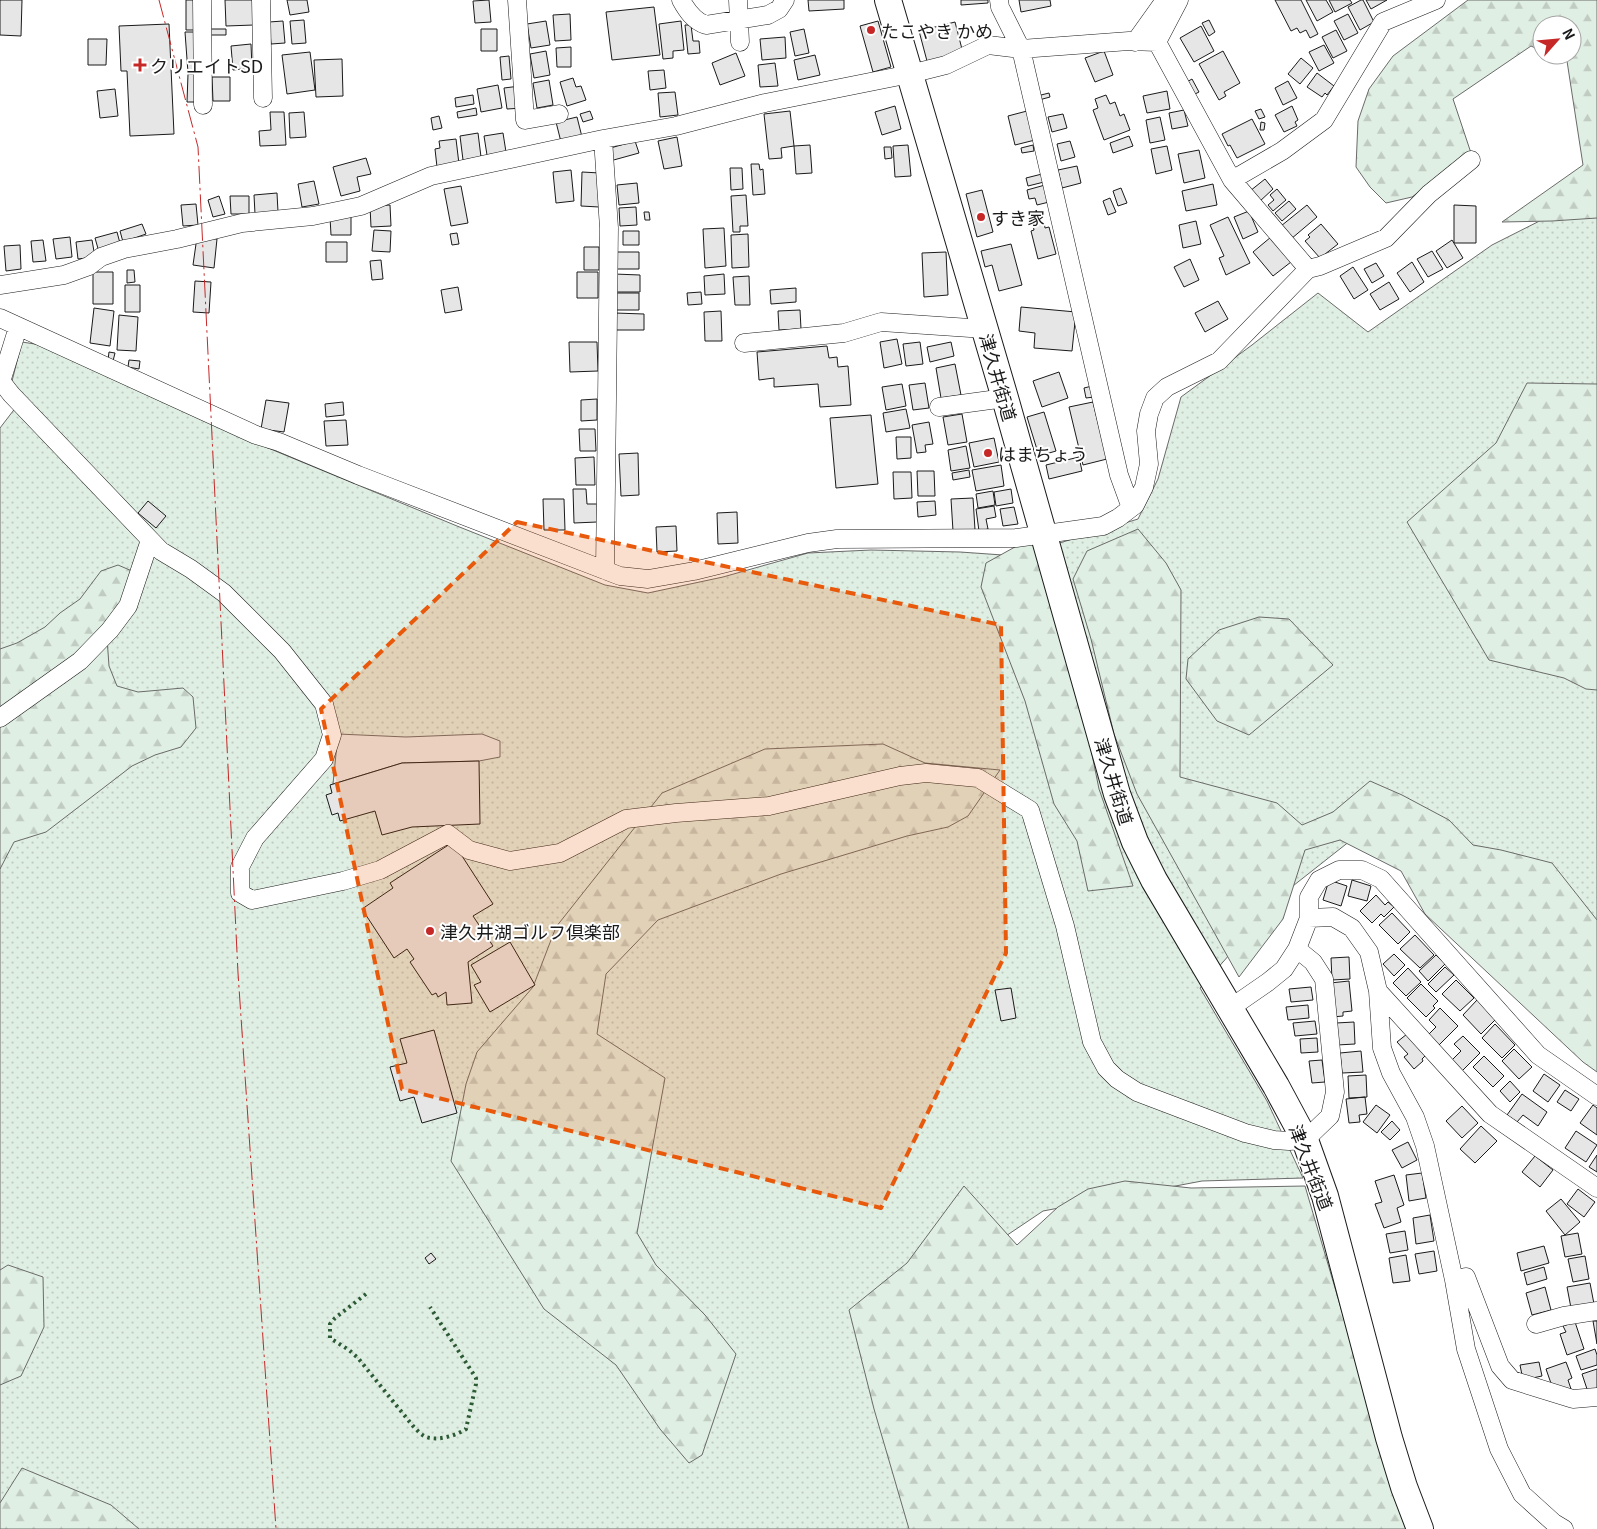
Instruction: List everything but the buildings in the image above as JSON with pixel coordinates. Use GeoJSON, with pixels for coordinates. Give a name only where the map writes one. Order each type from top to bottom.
{"type":"FeatureCollection","features":[{"type":"Feature","properties":{"kind":"highway","name":"津久井街道"},"geometry":{"type":"LineString","coordinates":[[888,0],[1005,398],[1118,794],[1135,842],[1154,880],[1276,1086],[1305,1140],[1325,1196],[1389,1438],[1404,1487],[1420,1529]]}},
{"type":"Feature","properties":{"kind":"street"},"geometry":{"type":"LineString","coordinates":[[202,0],[203,105]]}},
{"type":"Feature","properties":{"kind":"street"},"geometry":{"type":"LineString","coordinates":[[261,0],[263,98]]}},
{"type":"Feature","properties":{"kind":"street"},"geometry":{"type":"LineString","coordinates":[[517,0],[525,120],[559,114]]}},
{"type":"Feature","properties":{"kind":"street"},"geometry":{"type":"LineString","coordinates":[[681,0],[699,23],[706,26],[768,15],[779,9],[785,0]]}},
{"type":"Feature","properties":{"kind":"street"},"geometry":{"type":"LineString","coordinates":[[738,0],[740,42]]}},
{"type":"Feature","properties":{"kind":"street"},"geometry":{"type":"LineString","coordinates":[[999,0],[1000,7],[1021,49],[1119,475],[1131,508]]}},
{"type":"Feature","properties":{"kind":"street"},"geometry":{"type":"LineString","coordinates":[[1134,42],[1165,0]]}},
{"type":"Feature","properties":{"kind":"street"},"geometry":{"type":"LineString","coordinates":[[1158,42],[1178,0]]}},
{"type":"Feature","properties":{"kind":"street"},"geometry":{"type":"LineString","coordinates":[[1232,180],[1282,151],[1324,120],[1383,22],[1436,0]]}},
{"type":"Feature","properties":{"kind":"street"},"geometry":{"type":"LineString","coordinates":[[0,285],[64,275],[89,266],[102,257],[124,249],[177,239],[242,223],[313,216],[361,206],[432,176],[604,139],[676,126],[765,102],[910,74],[946,65],[988,45],[1021,49],[1129,41],[1158,42]]}},
{"type":"Feature","properties":{"kind":"street"},"geometry":{"type":"LineString","coordinates":[[1158,42],[1232,180],[1308,269]]}},
{"type":"Feature","properties":{"kind":"street"},"geometry":{"type":"LineString","coordinates":[[604,139],[609,228],[606,332],[605,570]]}},
{"type":"Feature","properties":{"kind":"street"},"geometry":{"type":"LineString","coordinates":[[0,318],[256,435],[279,442],[358,476],[620,576],[648,580],[694,571],[808,543],[837,539],[1016,538],[1103,526],[1118,518],[1135,505],[1144,487],[1149,464],[1146,431],[1149,414],[1156,398],[1167,388],[1219,361],[1308,269],[1320,266],[1386,238],[1429,194],[1471,160]]}},
{"type":"Feature","properties":{"kind":"street"},"geometry":{"type":"LineString","coordinates":[[744,343],[844,333],[881,322],[985,329]]}},
{"type":"Feature","properties":{"kind":"street"},"geometry":{"type":"LineString","coordinates":[[18,327],[0,383],[161,551],[191,569],[224,593],[282,651],[324,704],[332,735],[324,760],[254,838],[240,867],[240,893],[252,900],[343,881],[380,870],[448,834],[469,850],[510,860],[560,853],[626,819],[769,806],[900,776],[926,773],[978,778],[1030,810],[1065,926],[1092,1042],[1106,1068],[1137,1092],[1245,1133],[1274,1140],[1289,1141],[1305,1140],[1330,1116],[1335,1092],[1324,979],[1313,962],[1297,949]]}},
{"type":"Feature","properties":{"kind":"street"},"geometry":{"type":"LineString","coordinates":[[938,407],[1005,398]]}},
{"type":"Feature","properties":{"kind":"street"},"geometry":{"type":"LineString","coordinates":[[0,718],[80,661],[110,630],[128,606],[150,540]]}},
{"type":"Feature","properties":{"kind":"street"},"geometry":{"type":"LineString","coordinates":[[1229,1009],[1284,969],[1297,949],[1309,918],[1309,897],[1319,880],[1339,870],[1362,870],[1381,878],[1538,1055],[1597,1096]]}},
{"type":"Feature","properties":{"kind":"street"},"geometry":{"type":"LineString","coordinates":[[1309,918],[1333,918],[1352,928],[1369,952],[1378,991],[1382,1048],[1392,1074],[1415,1118],[1425,1146],[1454,1280],[1466,1348],[1499,1449],[1522,1494],[1554,1523],[1564,1529]]}},
{"type":"Feature","properties":{"kind":"street"},"geometry":{"type":"LineString","coordinates":[[1378,991],[1490,1114],[1597,1188]]}},
{"type":"Feature","properties":{"kind":"street"},"geometry":{"type":"LineString","coordinates":[[1454,1280],[1466,1277],[1500,1366],[1512,1380],[1573,1399],[1597,1397]]}},
{"type":"Feature","properties":{"kind":"street"},"geometry":{"type":"LineString","coordinates":[[1536,1324],[1564,1316],[1597,1311]]}},
{"type":"Feature","properties":{"kind":"highlighted area"},"geometry":{"type":"Polygon","coordinates":[[[517,522],[1001,625],[1006,953],[881,1208],[402,1089],[321,709],[517,522]]]}},
{"type":"Feature","properties":{"kind":"green space"},"geometry":{"type":"Polygon","coordinates":[[[1468,0],[1597,0],[1597,218],[1502,222],[1583,165],[1568,65],[1582,65],[1582,15],[1532,15],[1532,46],[1453,99],[1471,153],[1412,197],[1386,203],[1370,187],[1356,167],[1358,121],[1369,89],[1393,56],[1468,0]]]}},
{"type":"Feature","properties":{"kind":"green space"},"geometry":{"type":"Polygon","coordinates":[[[1597,192],[1597,955],[1369,826],[1284,893],[1200,988],[1267,1101],[1303,1178],[1202,1181],[1043,1211],[936,1283],[959,1529],[0,1529],[0,428],[23,398],[12,381],[22,342],[41,345],[256,443],[457,526],[605,585],[648,593],[723,577],[808,553],[871,550],[960,552],[1017,556],[1138,519],[1158,479],[1181,397],[1252,345],[1318,293],[1368,332],[1492,245],[1597,192]]]}},
{"type":"Feature","properties":{"kind":"green space"},"geometry":{"type":"Polygon","coordinates":[[[1527,383],[1597,384],[1597,690],[1586,689],[1564,678],[1489,660],[1407,522],[1496,443],[1527,383]]]}},
{"type":"Feature","properties":{"kind":"green space"},"geometry":{"type":"Polygon","coordinates":[[[1138,529],[1166,563],[1181,590],[1180,777],[1277,803],[1302,825],[1333,812],[1370,781],[1402,795],[1449,820],[1473,845],[1552,863],[1597,920],[1597,1072],[1583,1062],[1425,914],[1401,871],[1340,840],[1305,850],[1283,919],[1239,977],[1137,794],[1114,734],[1091,639],[1073,579],[1087,551],[1138,529]]]}},
{"type":"Feature","properties":{"kind":"green space"},"geometry":{"type":"Polygon","coordinates":[[[1033,537],[1079,690],[1099,789],[1133,886],[1088,891],[1077,841],[1054,804],[1025,701],[981,587],[986,563],[1033,537]]]}},
{"type":"Feature","properties":{"kind":"green space"},"geometry":{"type":"Polygon","coordinates":[[[118,565],[132,571],[141,585],[106,624],[109,666],[117,686],[138,692],[183,688],[193,697],[196,728],[181,747],[155,755],[132,766],[46,832],[14,842],[0,869],[0,649],[17,643],[45,627],[60,613],[80,599],[101,571],[118,565]]]}},
{"type":"Feature","properties":{"kind":"green space"},"geometry":{"type":"Polygon","coordinates":[[[1259,617],[1289,619],[1333,665],[1249,735],[1217,721],[1186,679],[1188,659],[1219,630],[1259,617]]]}},
{"type":"Feature","properties":{"kind":"green space"},"geometry":{"type":"Polygon","coordinates":[[[883,744],[925,763],[1000,770],[968,816],[948,827],[907,836],[781,874],[658,920],[606,974],[597,1034],[665,1078],[637,1233],[656,1265],[705,1315],[736,1354],[702,1455],[689,1463],[660,1429],[616,1365],[544,1309],[451,1161],[466,1084],[477,1052],[533,987],[556,927],[662,793],[765,749],[883,744]]]}},
{"type":"Feature","properties":{"kind":"green space"},"geometry":{"type":"Polygon","coordinates":[[[1125,1181],[1191,1188],[1305,1186],[1406,1529],[909,1529],[874,1409],[849,1310],[907,1263],[964,1186],[1017,1245],[1058,1207],[1088,1189],[1125,1181]]]}},
{"type":"Feature","properties":{"kind":"green space"},"geometry":{"type":"Polygon","coordinates":[[[8,1265],[43,1277],[44,1327],[21,1376],[0,1385],[0,1270],[8,1265]]]}},
{"type":"Feature","properties":{"kind":"green space"},"geometry":{"type":"Polygon","coordinates":[[[22,1468],[111,1505],[139,1529],[0,1529],[0,1503],[22,1468]]]}},
{"type":"Feature","properties":{"kind":"shaded area"},"geometry":{"type":"Polygon","coordinates":[[[338,734],[406,737],[482,734],[500,741],[500,757],[479,761],[402,763],[333,784],[338,734]]]}},
{"type":"Feature","properties":{"kind":"hedge"},"geometry":{"type":"LineString","coordinates":[[366,1294],[330,1324],[330,1338],[358,1358],[422,1435],[431,1438],[441,1438],[452,1436],[466,1429],[476,1378],[430,1307]]}},
{"type":"Feature","properties":{"kind":"power"},"geometry":{"type":"LineString","coordinates":[[159,0],[198,147],[238,973],[276,1529]]}},
{"type":"Feature","properties":{"kind":"place","name":"たこやき かめ"},"geometry":{"type":"Point","coordinates":[871,30]}},
{"type":"Feature","properties":{"kind":"place","name":"クリエイトSD"},"geometry":{"type":"Point","coordinates":[140,65]}},
{"type":"Feature","properties":{"kind":"place","name":"すき家"},"geometry":{"type":"Point","coordinates":[981,217]}},
{"type":"Feature","properties":{"kind":"place","name":"はまちょう"},"geometry":{"type":"Point","coordinates":[988,453]}},
{"type":"Feature","properties":{"kind":"place","name":"津久井湖ゴルフ倶楽部"},"geometry":{"type":"Point","coordinates":[430,931]}}]}
